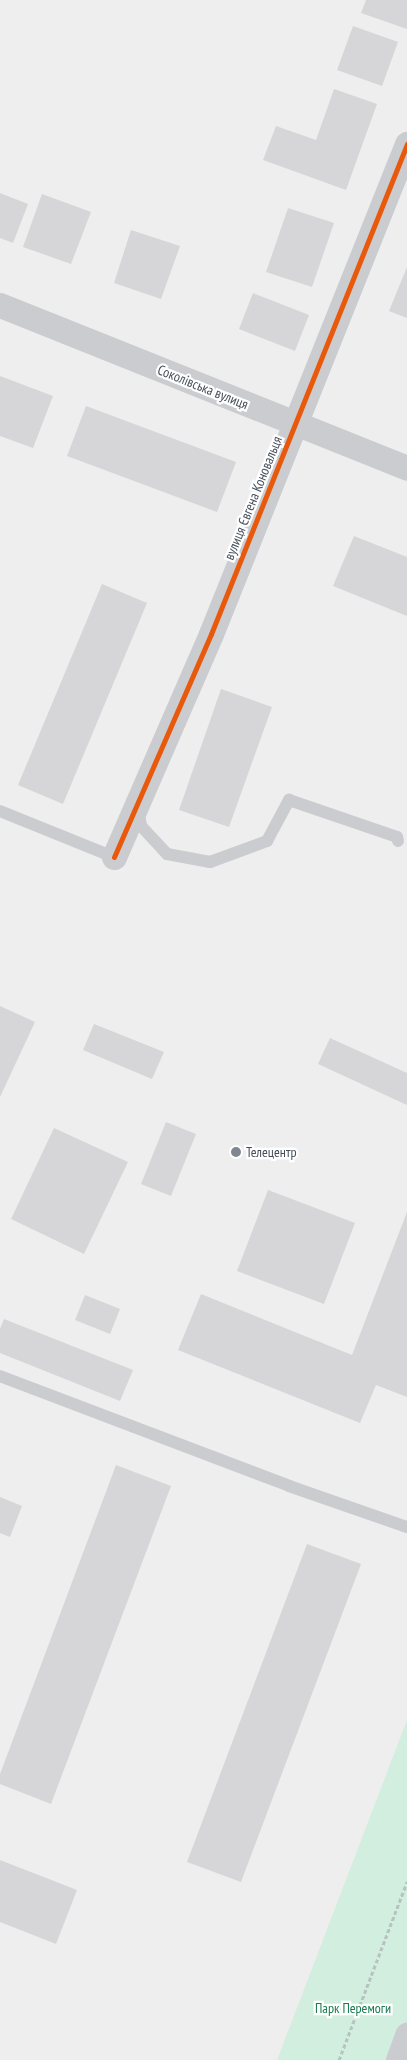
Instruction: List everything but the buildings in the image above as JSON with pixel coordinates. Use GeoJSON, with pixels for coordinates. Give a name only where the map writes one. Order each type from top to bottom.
{"type":"FeatureCollection","features":[{"type":"Feature","properties":{"kind":"street","name":"вулиця Євгена Коновальця"},"geometry":{"type":"LineString","coordinates":[[114,857],[295,424],[407,144]]}},
{"type":"Feature","properties":{"kind":"street","name":"Соколівська вулиця"},"geometry":{"type":"LineString","coordinates":[[0,306],[407,468]]}},
{"type":"Feature","properties":{"kind":"street"},"geometry":{"type":"LineString","coordinates":[[398,2060],[407,2035]]}},
{"type":"Feature","properties":{"kind":"lane"},"geometry":{"type":"LineString","coordinates":[[137,805],[141,826],[168,854],[210,862],[267,840],[289,800],[398,837],[398,841]]}},
{"type":"Feature","properties":{"kind":"lane"},"geometry":{"type":"LineString","coordinates":[[0,811],[114,857]]}},
{"type":"Feature","properties":{"kind":"lane"},"geometry":{"type":"LineString","coordinates":[[0,1376],[289,1486],[407,1528]]}},
{"type":"Feature","properties":{"kind":"path"},"geometry":{"type":"LineString","coordinates":[[339,2060],[407,1882]]}},
{"type":"Feature","properties":{"kind":"green space","name":"Парк Перемоги"},"geometry":{"type":"Polygon","coordinates":[[[407,1720],[407,2060],[277,2060],[407,1720]]]}},
{"type":"Feature","properties":{"kind":"cycle path"},"geometry":{"type":"LineString","coordinates":[[114,857],[211,634],[407,144]]}},
{"type":"Feature","properties":{"kind":"place","name":"Телецентр"},"geometry":{"type":"Point","coordinates":[236,1152]}}]}
